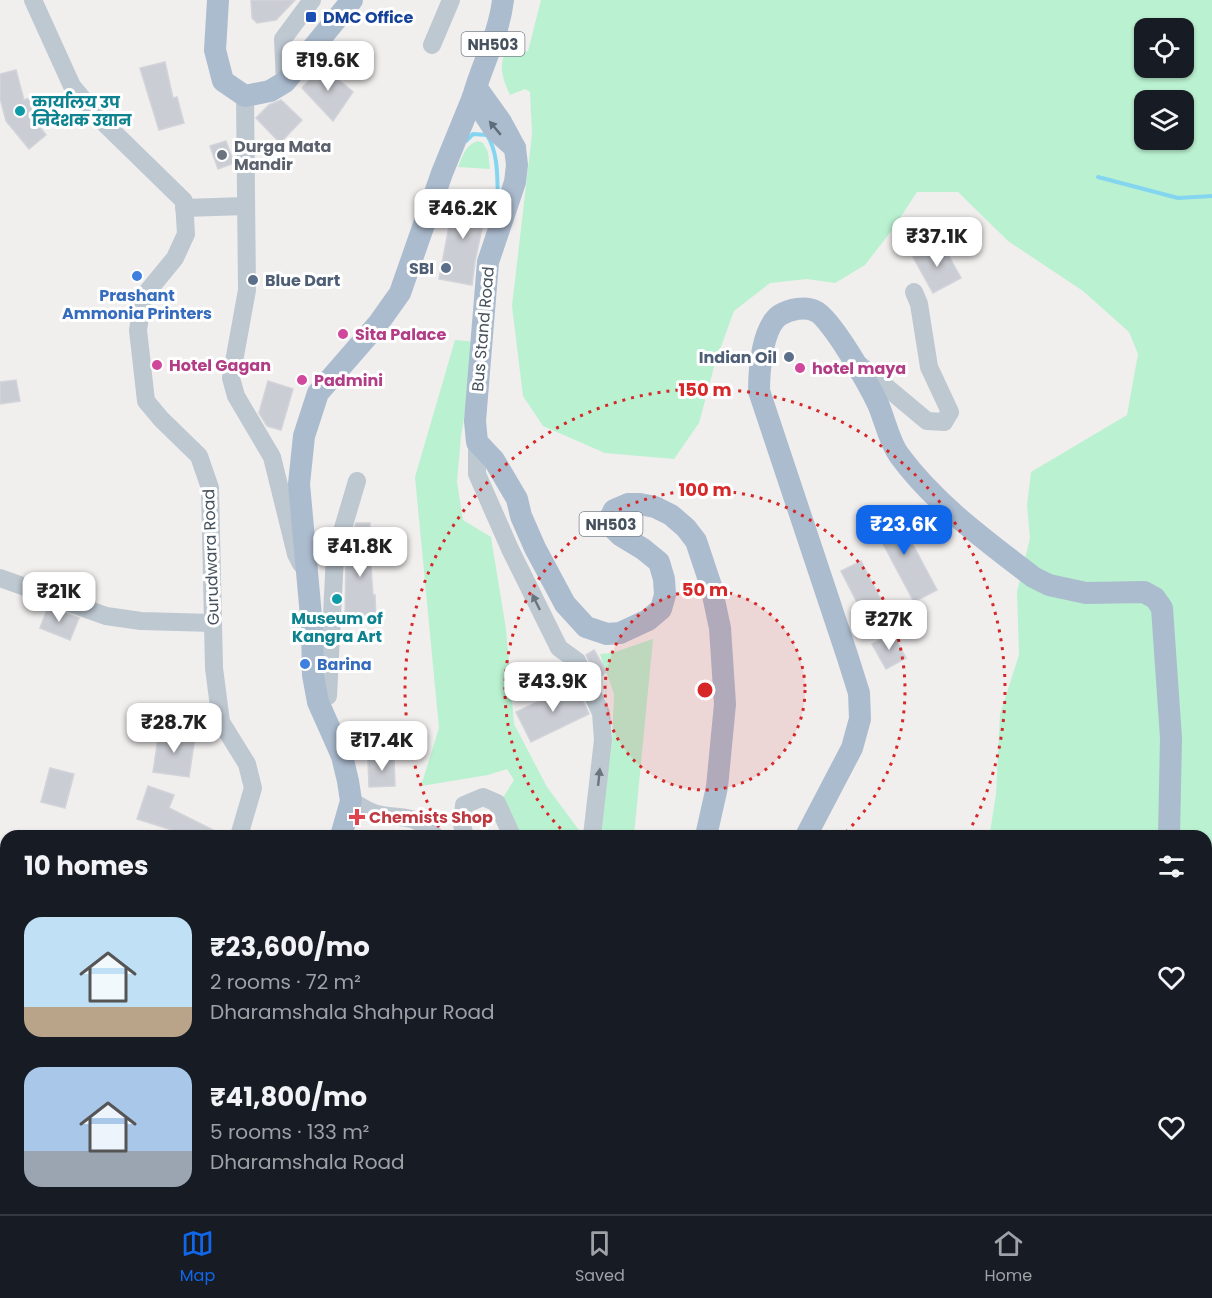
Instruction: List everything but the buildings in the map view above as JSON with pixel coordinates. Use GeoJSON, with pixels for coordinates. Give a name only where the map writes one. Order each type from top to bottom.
{"type":"FeatureCollection","features":[{"type":"Feature","properties":{"kind":"main road"},"geometry":{"type":"LineString","coordinates":[[218,0],[215,50],[224,81],[245,96],[270,91],[285,82],[352,0]]}},
{"type":"Feature","properties":{"kind":"main road","name":"NH503"},"geometry":{"type":"LineString","coordinates":[[474,92],[491,51],[503,0]]}},
{"type":"Feature","properties":{"kind":"main road"},"geometry":{"type":"LineString","coordinates":[[343,830],[351,801],[348,781],[342,756],[318,702],[313,675],[312,627],[299,484],[304,436],[318,393],[378,324],[400,294],[442,173],[474,92]]}},
{"type":"Feature","properties":{"kind":"main road","name":"Bus Stand Road"},"geometry":{"type":"LineString","coordinates":[[474,92],[501,122],[515,148],[517,165],[515,182],[488,262],[475,421],[477,442]]}},
{"type":"Feature","properties":{"kind":"main road"},"geometry":{"type":"LineString","coordinates":[[809,830],[852,748],[860,719],[859,693],[759,391],[763,351],[771,326],[777,317],[786,311],[795,309],[816,311],[829,322],[878,404],[897,453],[939,502],[990,544],[1033,577],[1049,585],[1086,592],[1144,592],[1159,603],[1162,608],[1171,738],[1169,830]]}},
{"type":"Feature","properties":{"kind":"main road","name":"NH503"},"geometry":{"type":"LineString","coordinates":[[477,442],[494,460],[517,499],[521,516],[535,548],[565,604],[586,627],[607,634],[620,633],[648,620],[661,609],[664,603],[664,579],[659,562],[644,549],[615,531],[610,518],[614,510],[628,504],[655,507],[678,522],[696,541],[711,586],[720,628],[725,704],[717,787],[707,830]]}},
{"type":"Feature","properties":{"kind":"street"},"geometry":{"type":"LineString","coordinates":[[33,0],[72,86],[97,116],[184,201],[184,208],[246,206]]}},
{"type":"Feature","properties":{"kind":"street"},"geometry":{"type":"LineString","coordinates":[[285,82],[284,39],[312,0]]}},
{"type":"Feature","properties":{"kind":"street"},"geometry":{"type":"LineString","coordinates":[[432,45],[451,0]]}},
{"type":"Feature","properties":{"kind":"street"},"geometry":{"type":"LineString","coordinates":[[245,96],[247,290],[231,378],[236,396],[272,457],[296,554],[306,574]]}},
{"type":"Feature","properties":{"kind":"street","name":"Gurudwara Road"},"geometry":{"type":"LineString","coordinates":[[184,208],[186,234],[175,258],[143,297],[138,330],[146,401],[199,456],[210,488],[214,668],[221,722],[247,764],[253,788],[241,830]]}},
{"type":"Feature","properties":{"kind":"street"},"geometry":{"type":"LineString","coordinates":[[852,358],[927,421],[944,422],[950,412],[929,367],[919,304],[914,292]]}},
{"type":"Feature","properties":{"kind":"street"},"geometry":{"type":"LineString","coordinates":[[477,442],[477,474],[510,549],[559,648],[577,661],[601,714],[603,740],[593,830]]}},
{"type":"Feature","properties":{"kind":"street"},"geometry":{"type":"LineString","coordinates":[[328,696],[335,555],[357,481]]}},
{"type":"Feature","properties":{"kind":"street"},"geometry":{"type":"LineString","coordinates":[[0,578],[106,616],[141,621],[213,623]]}},
{"type":"Feature","properties":{"kind":"street"},"geometry":{"type":"LineString","coordinates":[[463,830],[464,805],[483,797],[497,803],[509,830]]}},
{"type":"Feature","properties":{"kind":"street"},"geometry":{"type":"LineString","coordinates":[[351,801],[375,814],[415,819],[430,830]]}},
{"type":"Feature","properties":{"kind":"green space"},"geometry":{"type":"Polygon","coordinates":[[[541,0],[1212,0],[1212,830],[990,830],[996,794],[1000,714],[1019,655],[1017,592],[1030,538],[1027,505],[1031,472],[1127,415],[1138,354],[1129,332],[1083,291],[1008,241],[958,192],[917,192],[865,265],[835,283],[807,279],[770,283],[734,311],[715,363],[699,423],[674,459],[605,453],[543,426],[523,396],[512,306],[532,134],[530,92],[525,89],[510,95],[504,80],[503,59],[505,54],[528,51],[541,0]]]}},
{"type":"Feature","properties":{"kind":"green space"},"geometry":{"type":"Polygon","coordinates":[[[478,141],[483,143],[488,152],[490,169],[458,167],[467,148],[478,141]]]}},
{"type":"Feature","properties":{"kind":"green space"},"geometry":{"type":"Polygon","coordinates":[[[455,340],[477,342],[461,436],[457,482],[463,520],[491,537],[506,629],[514,724],[547,787],[579,830],[517,830],[499,804],[514,780],[507,769],[488,775],[421,786],[439,728],[415,477],[455,340]]]}},
{"type":"Feature","properties":{"kind":"green space"},"geometry":{"type":"Polygon","coordinates":[[[653,639],[634,830],[601,830],[612,743],[614,694],[600,654],[612,653],[653,639]]]}},
{"type":"Feature","properties":{"kind":"waterway"},"geometry":{"type":"LineString","coordinates":[[466,141],[473,134],[487,135],[491,142],[495,158],[498,201]]}},
{"type":"Feature","properties":{"kind":"waterway"},"geometry":{"type":"LineString","coordinates":[[1098,177],[1178,198],[1212,196]]}},
{"type":"Feature","properties":{"kind":"place","name":"DMC Office"},"geometry":{"type":"Point","coordinates":[311,17]}},
{"type":"Feature","properties":{"kind":"place","name":"कार्यालय उप निदेशक उद्यान"},"geometry":{"type":"Point","coordinates":[20,111]}},
{"type":"Feature","properties":{"kind":"place","name":"Durga Mata Mandir"},"geometry":{"type":"Point","coordinates":[222,155]}},
{"type":"Feature","properties":{"kind":"place","name":"SBI"},"geometry":{"type":"Point","coordinates":[446,268]}},
{"type":"Feature","properties":{"kind":"place","name":"Prashant Ammonia Printers"},"geometry":{"type":"Point","coordinates":[137,276]}},
{"type":"Feature","properties":{"kind":"place","name":"Blue Dart"},"geometry":{"type":"Point","coordinates":[253,280]}},
{"type":"Feature","properties":{"kind":"place","name":"Sita Palace"},"geometry":{"type":"Point","coordinates":[343,334]}},
{"type":"Feature","properties":{"kind":"place","name":"Indian Oil"},"geometry":{"type":"Point","coordinates":[789,357]}},
{"type":"Feature","properties":{"kind":"place","name":"Hotel Gagan"},"geometry":{"type":"Point","coordinates":[157,365]}},
{"type":"Feature","properties":{"kind":"place","name":"hotel maya"},"geometry":{"type":"Point","coordinates":[800,368]}},
{"type":"Feature","properties":{"kind":"place","name":"Padmini"},"geometry":{"type":"Point","coordinates":[302,380]}},
{"type":"Feature","properties":{"kind":"place","name":"Museum of Kangra Art"},"geometry":{"type":"Point","coordinates":[337,599]}},
{"type":"Feature","properties":{"kind":"place","name":"Barina"},"geometry":{"type":"Point","coordinates":[305,664]}},
{"type":"Feature","properties":{"kind":"place","name":"Chemists Shop"},"geometry":{"type":"Point","coordinates":[357,817]}}]}
